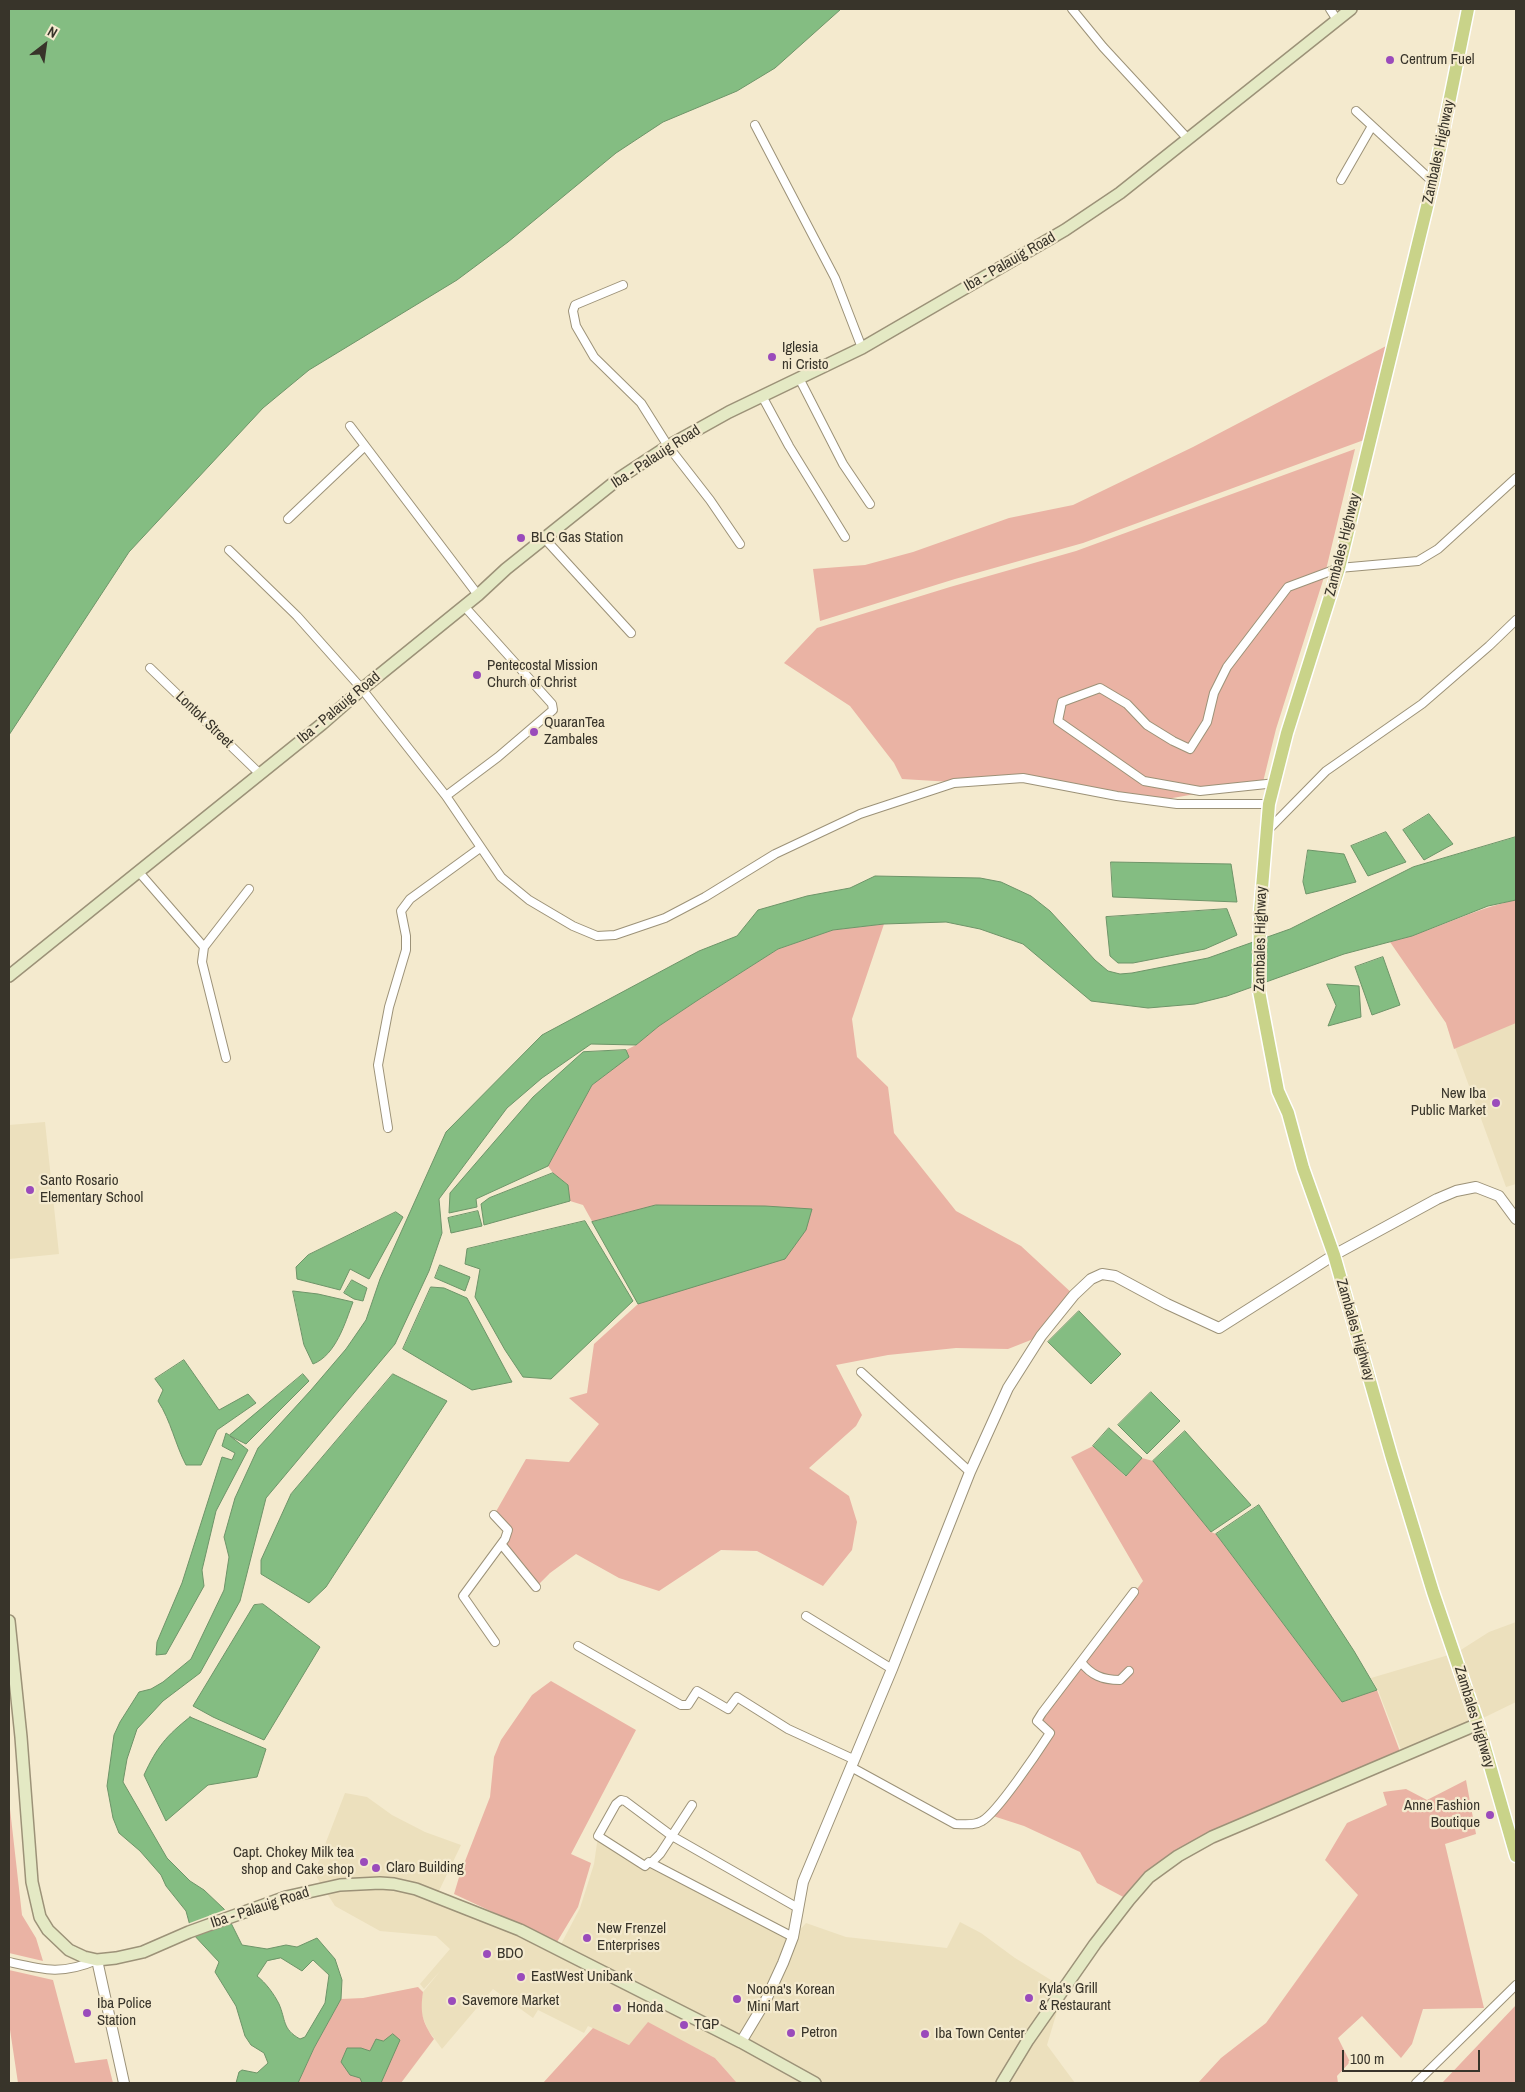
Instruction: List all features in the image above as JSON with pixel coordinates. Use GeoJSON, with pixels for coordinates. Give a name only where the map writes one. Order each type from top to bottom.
{"type":"FeatureCollection","features":[{"type":"Feature","properties":{"kind":"main road","name":"Iba - Palauig Road"},"geometry":{"type":"LineString","coordinates":[[9,976],[322,724],[478,595],[506,569],[621,477],[668,446],[762,396],[862,348],[1065,230],[1120,193],[1351,9]]}},
{"type":"Feature","properties":{"kind":"main road","name":"Zambales Highway"},"geometry":{"type":"LineString","coordinates":[[1468,9],[1433,182],[1339,568],[1287,733],[1276,783],[1269,804],[1259,935],[1259,991],[1278,1091],[1288,1112],[1303,1168],[1334,1255],[1345,1299],[1433,1592],[1478,1724],[1516,1856]]}},
{"type":"Feature","properties":{"kind":"main road","name":"Iba - Palauig Road"},"geometry":{"type":"LineString","coordinates":[[9,1621],[21,1737],[32,1882],[40,1918],[59,1943],[70,1950],[84,1957],[97,1960],[142,1952],[189,1932],[286,1897],[340,1885],[380,1883],[416,1889],[520,1930],[741,2042],[814,2083]]}},
{"type":"Feature","properties":{"kind":"main road"},"geometry":{"type":"LineString","coordinates":[[1002,2083],[1028,2040],[1095,1944],[1149,1877],[1178,1856],[1212,1837],[1478,1724]]}},
{"type":"Feature","properties":{"kind":"street"},"geometry":{"type":"LineString","coordinates":[[1072,9],[1103,47],[1188,139]]}},
{"type":"Feature","properties":{"kind":"street"},"geometry":{"type":"LineString","coordinates":[[1330,9],[1337,20]]}},
{"type":"Feature","properties":{"kind":"street"},"geometry":{"type":"LineString","coordinates":[[1356,111],[1433,182]]}},
{"type":"Feature","properties":{"kind":"street"},"geometry":{"type":"LineString","coordinates":[[755,125],[835,278],[862,348]]}},
{"type":"Feature","properties":{"kind":"street"},"geometry":{"type":"LineString","coordinates":[[1341,180],[1372,126]]}},
{"type":"Feature","properties":{"kind":"street"},"geometry":{"type":"LineString","coordinates":[[623,285],[575,305],[572,311],[576,326],[594,357],[641,404],[668,446],[710,500],[740,544]]}},
{"type":"Feature","properties":{"kind":"street"},"geometry":{"type":"LineString","coordinates":[[799,378],[843,464],[870,504]]}},
{"type":"Feature","properties":{"kind":"street"},"geometry":{"type":"LineString","coordinates":[[762,396],[789,446],[845,537]]}},
{"type":"Feature","properties":{"kind":"street"},"geometry":{"type":"LineString","coordinates":[[350,426],[478,595]]}},
{"type":"Feature","properties":{"kind":"street"},"geometry":{"type":"LineString","coordinates":[[288,518],[365,446]]}},
{"type":"Feature","properties":{"kind":"street"},"geometry":{"type":"LineString","coordinates":[[1276,783],[1200,791],[1144,781],[1058,721],[1062,702],[1100,688],[1127,704],[1147,725],[1173,741],[1190,748],[1207,722],[1214,693],[1227,667],[1288,587],[1339,568],[1418,561],[1438,549],[1516,478]]}},
{"type":"Feature","properties":{"kind":"street"},"geometry":{"type":"LineString","coordinates":[[544,539],[631,633]]}},
{"type":"Feature","properties":{"kind":"street"},"geometry":{"type":"LineString","coordinates":[[229,550],[297,616],[362,689],[446,796],[501,877],[529,900],[581,930],[597,936],[615,935],[665,918],[705,897],[775,854],[860,814],[954,783],[1023,778],[1117,796],[1177,804],[1269,804]]}},
{"type":"Feature","properties":{"kind":"street"},"geometry":{"type":"LineString","coordinates":[[446,796],[498,757],[553,710],[552,704],[464,606]]}},
{"type":"Feature","properties":{"kind":"street"},"geometry":{"type":"LineString","coordinates":[[1266,832],[1326,772],[1422,704],[1516,620]]}},
{"type":"Feature","properties":{"kind":"street","name":"Lontok Street"},"geometry":{"type":"LineString","coordinates":[[150,668],[259,773]]}},
{"type":"Feature","properties":{"kind":"street"},"geometry":{"type":"LineString","coordinates":[[388,1128],[378,1065],[390,1007],[406,950],[406,936],[400,911],[410,899],[480,848]]}},
{"type":"Feature","properties":{"kind":"street"},"geometry":{"type":"LineString","coordinates":[[138,871],[204,947]]}},
{"type":"Feature","properties":{"kind":"street"},"geometry":{"type":"LineString","coordinates":[[226,1058],[202,962],[204,947],[249,889]]}},
{"type":"Feature","properties":{"kind":"street"},"geometry":{"type":"LineString","coordinates":[[741,2042],[765,2002],[793,1937],[804,1882],[892,1669],[970,1472],[1008,1388],[1041,1336],[1074,1295],[1091,1279],[1102,1274],[1114,1276],[1167,1304],[1219,1328],[1334,1255],[1456,1191],[1476,1187],[1498,1196],[1516,1219]]}},
{"type":"Feature","properties":{"kind":"street"},"geometry":{"type":"LineString","coordinates":[[862,1372],[970,1472]]}},
{"type":"Feature","properties":{"kind":"street"},"geometry":{"type":"LineString","coordinates":[[494,1515],[508,1530],[502,1545],[463,1596],[495,1642]]}},
{"type":"Feature","properties":{"kind":"street"},"geometry":{"type":"LineString","coordinates":[[502,1545],[536,1587]]}},
{"type":"Feature","properties":{"kind":"street"},"geometry":{"type":"LineString","coordinates":[[578,1646],[681,1705],[688,1704],[697,1691],[728,1709],[737,1697],[788,1729],[852,1763],[955,1824],[973,1824],[983,1821],[990,1815],[1046,1740],[1050,1733],[1038,1721],[1080,1662],[1134,1592]]}},
{"type":"Feature","properties":{"kind":"street"},"geometry":{"type":"LineString","coordinates":[[806,1616],[892,1669]]}},
{"type":"Feature","properties":{"kind":"street"},"geometry":{"type":"LineString","coordinates":[[1080,1662],[1089,1672],[1107,1680],[1120,1680],[1129,1672]]}},
{"type":"Feature","properties":{"kind":"street"},"geometry":{"type":"LineString","coordinates":[[692,1805],[672,1836],[651,1863],[645,1866],[598,1836],[616,1804],[621,1800],[625,1801],[672,1836],[798,1908]]}},
{"type":"Feature","properties":{"kind":"street"},"geometry":{"type":"LineString","coordinates":[[651,1863],[793,1937]]}},
{"type":"Feature","properties":{"kind":"street"},"geometry":{"type":"LineString","coordinates":[[9,1962],[40,1969],[65,1970],[97,1960],[124,2083]]}},
{"type":"Feature","properties":{"kind":"street"},"geometry":{"type":"LineString","coordinates":[[1416,2083],[1516,1986]]}},
{"type":"Feature","properties":{"kind":"shaded area"},"geometry":{"type":"Polygon","coordinates":[[[9,9],[841,9],[775,68],[737,91],[663,122],[616,153],[508,242],[457,280],[309,370],[263,408],[129,552],[9,735],[9,9]]]}},
{"type":"Feature","properties":{"kind":"shaded area"},"geometry":{"type":"Polygon","coordinates":[[[1388,345],[1364,440],[1083,543],[955,579],[820,621],[813,569],[865,565],[913,552],[1009,518],[1073,505],[1193,447],[1388,345]]]}},
{"type":"Feature","properties":{"kind":"shaded area"},"geometry":{"type":"Polygon","coordinates":[[[1355,449],[1325,574],[1276,729],[1263,782],[1167,799],[1111,792],[1019,774],[952,782],[902,779],[894,763],[850,706],[784,663],[817,628],[1076,551],[1355,449]]]}},
{"type":"Feature","properties":{"kind":"shaded area"},"geometry":{"type":"Polygon","coordinates":[[[1429,814],[1453,844],[1424,860],[1403,830],[1429,814]]]}},
{"type":"Feature","properties":{"kind":"shaded area"},"geometry":{"type":"Polygon","coordinates":[[[1386,832],[1406,862],[1368,876],[1351,846],[1386,832]]]}},
{"type":"Feature","properties":{"kind":"shaded area"},"geometry":{"type":"Polygon","coordinates":[[[1516,837],[1516,900],[1488,906],[1412,936],[1344,954],[1227,996],[1195,1004],[1148,1008],[1091,1001],[1023,944],[980,929],[946,922],[884,924],[833,930],[778,949],[659,1026],[636,1045],[591,1044],[542,1078],[507,1108],[439,1199],[442,1233],[429,1271],[395,1344],[266,1498],[240,1601],[200,1673],[163,1701],[137,1729],[127,1759],[123,1782],[167,1858],[190,1881],[204,1890],[224,1909],[242,1945],[267,1949],[286,1945],[297,1947],[317,1938],[335,1959],[342,1980],[341,1999],[314,2048],[298,2083],[236,2083],[239,2072],[242,2070],[257,2073],[268,2063],[264,2053],[251,2045],[245,2036],[236,2006],[215,1972],[219,1962],[192,1933],[186,1911],[166,1886],[161,1875],[140,1851],[119,1833],[113,1818],[107,1786],[114,1735],[139,1692],[151,1689],[163,1682],[191,1659],[224,1590],[229,1557],[224,1537],[235,1498],[258,1448],[346,1349],[366,1320],[380,1279],[446,1132],[542,1035],[699,951],[737,936],[758,910],[807,896],[850,888],[875,876],[980,878],[1001,882],[1031,896],[1050,911],[1095,960],[1108,971],[1120,974],[1208,958],[1290,929],[1413,867],[1516,837]],[[281,1958],[267,1961],[257,1976],[267,1985],[277,2000],[287,2028],[300,2039],[305,2037],[325,2003],[329,1975],[313,1960],[302,1971],[281,1958]]]}},
{"type":"Feature","properties":{"kind":"shaded area"},"geometry":{"type":"Polygon","coordinates":[[[1308,850],[1344,854],[1356,882],[1306,894],[1303,882],[1308,850]]]}},
{"type":"Feature","properties":{"kind":"shaded area"},"geometry":{"type":"Polygon","coordinates":[[[1111,862],[1231,864],[1237,902],[1113,897],[1111,862]]]}},
{"type":"Feature","properties":{"kind":"shaded area"},"geometry":{"type":"Polygon","coordinates":[[[1516,900],[1516,1023],[1454,1049],[1446,1023],[1390,942],[1484,909],[1516,900]]]}},
{"type":"Feature","properties":{"kind":"shaded area"},"geometry":{"type":"Polygon","coordinates":[[[1227,909],[1237,935],[1205,949],[1133,963],[1118,963],[1110,956],[1106,917],[1227,909]]]}},
{"type":"Feature","properties":{"kind":"shaded area"},"geometry":{"type":"Polygon","coordinates":[[[884,924],[852,1019],[857,1057],[888,1087],[894,1133],[956,1211],[1021,1246],[1074,1295],[1041,1336],[1008,1349],[956,1348],[888,1355],[836,1365],[862,1415],[856,1426],[809,1468],[849,1496],[857,1522],[852,1550],[823,1586],[757,1551],[721,1550],[659,1591],[619,1578],[576,1554],[550,1573],[536,1587],[502,1545],[508,1530],[494,1515],[526,1459],[569,1462],[599,1424],[569,1398],[587,1393],[594,1344],[638,1304],[583,1205],[570,1201],[568,1185],[553,1173],[548,1166],[592,1085],[628,1057],[626,1050],[636,1045],[659,1026],[778,949],[833,930],[884,924]]]}},
{"type":"Feature","properties":{"kind":"shaded area"},"geometry":{"type":"Polygon","coordinates":[[[1383,957],[1400,1005],[1372,1015],[1355,967],[1383,957]]]}},
{"type":"Feature","properties":{"kind":"shaded area"},"geometry":{"type":"Polygon","coordinates":[[[1327,984],[1359,986],[1361,1017],[1328,1026],[1336,1006],[1327,984]]]}},
{"type":"Feature","properties":{"kind":"shaded area","name":"New Iba Public Market"},"geometry":{"type":"Polygon","coordinates":[[[1516,998],[1516,1184],[1506,1187],[1446,1023],[1516,998]]]}},
{"type":"Feature","properties":{"kind":"shaded area"},"geometry":{"type":"Polygon","coordinates":[[[626,1050],[629,1057],[592,1085],[548,1166],[476,1199],[477,1207],[449,1213],[450,1193],[533,1097],[583,1052],[626,1050]]]}},
{"type":"Feature","properties":{"kind":"shaded area","name":"Santo Rosario Elementary School"},"geometry":{"type":"Polygon","coordinates":[[[45,1122],[59,1254],[9,1259],[9,1125],[45,1122]]]}},
{"type":"Feature","properties":{"kind":"shaded area"},"geometry":{"type":"Polygon","coordinates":[[[553,1173],[568,1185],[570,1201],[484,1225],[481,1204],[489,1198],[553,1173]]]}},
{"type":"Feature","properties":{"kind":"shaded area"},"geometry":{"type":"Polygon","coordinates":[[[656,1205],[765,1206],[812,1209],[806,1230],[785,1259],[638,1304],[592,1222],[656,1205]]]}},
{"type":"Feature","properties":{"kind":"shaded area"},"geometry":{"type":"Polygon","coordinates":[[[478,1211],[482,1226],[451,1233],[448,1218],[478,1211]]]}},
{"type":"Feature","properties":{"kind":"shaded area"},"geometry":{"type":"Polygon","coordinates":[[[396,1212],[403,1217],[369,1279],[350,1269],[340,1290],[297,1279],[296,1267],[308,1255],[396,1212]]]}},
{"type":"Feature","properties":{"kind":"shaded area"},"geometry":{"type":"Polygon","coordinates":[[[585,1221],[633,1301],[551,1379],[523,1377],[505,1350],[475,1297],[480,1269],[465,1264],[467,1249],[585,1221]]]}},
{"type":"Feature","properties":{"kind":"shaded area"},"geometry":{"type":"Polygon","coordinates":[[[440,1265],[470,1277],[465,1291],[435,1278],[440,1265]]]}},
{"type":"Feature","properties":{"kind":"shaded area"},"geometry":{"type":"Polygon","coordinates":[[[352,1280],[367,1288],[363,1301],[354,1299],[344,1293],[352,1280]]]}},
{"type":"Feature","properties":{"kind":"shaded area"},"geometry":{"type":"Polygon","coordinates":[[[431,1287],[444,1288],[467,1298],[512,1382],[472,1390],[403,1349],[431,1287]]]}},
{"type":"Feature","properties":{"kind":"shaded area"},"geometry":{"type":"Polygon","coordinates":[[[293,1291],[318,1294],[353,1302],[334,1346],[321,1360],[313,1364],[304,1345],[293,1291]]]}},
{"type":"Feature","properties":{"kind":"shaded area"},"geometry":{"type":"Polygon","coordinates":[[[1079,1311],[1121,1354],[1091,1384],[1048,1342],[1079,1311]]]}},
{"type":"Feature","properties":{"kind":"shaded area"},"geometry":{"type":"Polygon","coordinates":[[[184,1360],[219,1410],[248,1394],[256,1403],[217,1430],[201,1465],[186,1465],[158,1401],[163,1390],[155,1379],[184,1360]]]}},
{"type":"Feature","properties":{"kind":"shaded area"},"geometry":{"type":"Polygon","coordinates":[[[303,1374],[309,1381],[246,1444],[230,1436],[248,1450],[216,1511],[202,1570],[204,1586],[166,1654],[156,1655],[157,1642],[182,1583],[222,1457],[232,1460],[235,1453],[222,1446],[226,1433],[229,1435],[303,1374]]]}},
{"type":"Feature","properties":{"kind":"shaded area"},"geometry":{"type":"Polygon","coordinates":[[[393,1374],[447,1401],[326,1587],[309,1603],[261,1574],[261,1560],[291,1494],[393,1374]]]}},
{"type":"Feature","properties":{"kind":"shaded area"},"geometry":{"type":"Polygon","coordinates":[[[1151,1392],[1180,1421],[1147,1454],[1118,1425],[1151,1392]]]}},
{"type":"Feature","properties":{"kind":"shaded area"},"geometry":{"type":"Polygon","coordinates":[[[1109,1428],[1142,1458],[1126,1476],[1093,1446],[1109,1428]]]}},
{"type":"Feature","properties":{"kind":"shaded area"},"geometry":{"type":"Polygon","coordinates":[[[1185,1431],[1251,1505],[1211,1532],[1153,1461],[1185,1431]]]}},
{"type":"Feature","properties":{"kind":"shaded area"},"geometry":{"type":"Polygon","coordinates":[[[1093,1446],[1125,1476],[1142,1458],[1153,1461],[1211,1532],[1216,1534],[1342,1702],[1377,1690],[1402,1757],[1178,1856],[1129,1900],[1097,1883],[1080,1852],[1024,1826],[990,1815],[1049,1734],[1037,1721],[1143,1581],[1071,1457],[1093,1446]]]}},
{"type":"Feature","properties":{"kind":"shaded area"},"geometry":{"type":"Polygon","coordinates":[[[1259,1505],[1354,1651],[1377,1690],[1342,1702],[1216,1534],[1259,1505]]]}},
{"type":"Feature","properties":{"kind":"shaded area"},"geometry":{"type":"Polygon","coordinates":[[[263,1604],[320,1647],[264,1740],[193,1706],[254,1605],[263,1604]]]}},
{"type":"Feature","properties":{"kind":"shaded area"},"geometry":{"type":"Polygon","coordinates":[[[1516,1622],[1516,1702],[1479,1720],[1456,1653],[1489,1632],[1516,1622]]]}},
{"type":"Feature","properties":{"kind":"shaded area"},"geometry":{"type":"Polygon","coordinates":[[[1452,1654],[1476,1723],[1403,1755],[1378,1690],[1371,1678],[1452,1654]]]}},
{"type":"Feature","properties":{"kind":"shaded area"},"geometry":{"type":"Polygon","coordinates":[[[551,1681],[636,1730],[571,1854],[591,1863],[578,1907],[557,1942],[454,1894],[490,1797],[494,1757],[501,1740],[532,1695],[551,1681]]]}},
{"type":"Feature","properties":{"kind":"shaded area"},"geometry":{"type":"Polygon","coordinates":[[[190,1717],[266,1749],[257,1777],[208,1785],[166,1821],[144,1775],[163,1743],[190,1717]]]}},
{"type":"Feature","properties":{"kind":"shaded area"},"geometry":{"type":"Polygon","coordinates":[[[1466,1780],[1476,1834],[1445,1844],[1484,2008],[1423,2009],[1412,2044],[1401,2058],[1362,2016],[1338,2038],[1350,2062],[1337,2076],[1338,2083],[1198,2083],[1221,2058],[1266,2023],[1358,1895],[1325,1860],[1347,1823],[1387,1805],[1383,1792],[1406,1789],[1427,1800],[1466,1780]]]}},
{"type":"Feature","properties":{"kind":"shaded area"},"geometry":{"type":"Polygon","coordinates":[[[345,1793],[367,1797],[392,1815],[425,1832],[461,1845],[438,1893],[560,1946],[580,1908],[594,1864],[598,1836],[645,1866],[793,1937],[806,1923],[846,1937],[947,1948],[960,1922],[981,1933],[1015,1958],[1064,1988],[1047,2045],[1075,2083],[737,2083],[715,2058],[648,2023],[629,2045],[588,2026],[584,2033],[538,2010],[533,2018],[493,1989],[442,2049],[428,2030],[420,2010],[423,1992],[441,1970],[424,1989],[420,1984],[450,1949],[436,1936],[380,1931],[335,1906],[314,1873],[345,1793]]]}},
{"type":"Feature","properties":{"kind":"shaded area"},"geometry":{"type":"Polygon","coordinates":[[[9,1800],[22,1915],[36,1938],[43,1961],[9,1953],[9,1800]]]}},
{"type":"Feature","properties":{"kind":"shaded area"},"geometry":{"type":"Polygon","coordinates":[[[9,1970],[53,1980],[75,2063],[107,2059],[113,2083],[18,2083],[9,2023],[9,1970]]]}},
{"type":"Feature","properties":{"kind":"shaded area"},"geometry":{"type":"Polygon","coordinates":[[[418,1987],[423,1992],[422,2011],[424,2022],[434,2039],[401,2083],[298,2083],[314,2048],[341,1999],[363,1998],[418,1987]]]}},
{"type":"Feature","properties":{"kind":"shaded area"},"geometry":{"type":"Polygon","coordinates":[[[1516,2005],[1516,2083],[1442,2083],[1516,2005]]]}},
{"type":"Feature","properties":{"kind":"shaded area"},"geometry":{"type":"Polygon","coordinates":[[[648,2022],[715,2058],[737,2083],[543,2083],[593,2028],[629,2045],[648,2022]]]}},
{"type":"Feature","properties":{"kind":"shaded area"},"geometry":{"type":"Polygon","coordinates":[[[393,2034],[400,2040],[381,2083],[362,2083],[360,2078],[350,2075],[341,2062],[347,2048],[361,2048],[370,2051],[376,2039],[383,2041],[393,2034]]]}},
{"type":"Feature","properties":{"kind":"pier"},"geometry":{"type":"Polygon","coordinates":[[[227,1909],[232,1923],[192,1937],[187,1924],[227,1909]]]}},
{"type":"Feature","properties":{"kind":"place","name":"Centrum Fuel"},"geometry":{"type":"Point","coordinates":[1390,60]}},
{"type":"Feature","properties":{"kind":"place","name":"Iglesia ni Cristo"},"geometry":{"type":"Point","coordinates":[772,357]}},
{"type":"Feature","properties":{"kind":"place","name":"BLC Gas Station"},"geometry":{"type":"Point","coordinates":[521,538]}},
{"type":"Feature","properties":{"kind":"place","name":"Pentecostal Mission Church of Christ"},"geometry":{"type":"Point","coordinates":[477,675]}},
{"type":"Feature","properties":{"kind":"place","name":"QuaranTea Zambales"},"geometry":{"type":"Point","coordinates":[534,732]}},
{"type":"Feature","properties":{"kind":"place","name":"New Iba Public Market"},"geometry":{"type":"Point","coordinates":[1496,1103]}},
{"type":"Feature","properties":{"kind":"place","name":"Santo Rosario Elementary School"},"geometry":{"type":"Point","coordinates":[30,1190]}},
{"type":"Feature","properties":{"kind":"place","name":"Anne Fashion Boutique"},"geometry":{"type":"Point","coordinates":[1490,1815]}},
{"type":"Feature","properties":{"kind":"place","name":"Capt. Chokey Milk tea shop and Cake shop"},"geometry":{"type":"Point","coordinates":[364,1862]}},
{"type":"Feature","properties":{"kind":"place","name":"Claro Building"},"geometry":{"type":"Point","coordinates":[376,1868]}},
{"type":"Feature","properties":{"kind":"place","name":"New Frenzel Enterprises"},"geometry":{"type":"Point","coordinates":[587,1938]}},
{"type":"Feature","properties":{"kind":"place","name":"BDO"},"geometry":{"type":"Point","coordinates":[487,1954]}},
{"type":"Feature","properties":{"kind":"place","name":"EastWest Unibank"},"geometry":{"type":"Point","coordinates":[521,1977]}},
{"type":"Feature","properties":{"kind":"place","name":"Kyla's Grill & Restaurant"},"geometry":{"type":"Point","coordinates":[1029,1998]}},
{"type":"Feature","properties":{"kind":"place","name":"Noona's Korean Mini Mart"},"geometry":{"type":"Point","coordinates":[737,1999]}},
{"type":"Feature","properties":{"kind":"place","name":"Savemore Market"},"geometry":{"type":"Point","coordinates":[452,2001]}},
{"type":"Feature","properties":{"kind":"place","name":"Honda"},"geometry":{"type":"Point","coordinates":[617,2008]}},
{"type":"Feature","properties":{"kind":"place","name":"Iba Police Station"},"geometry":{"type":"Point","coordinates":[87,2013]}},
{"type":"Feature","properties":{"kind":"place","name":"TGP"},"geometry":{"type":"Point","coordinates":[684,2025]}},
{"type":"Feature","properties":{"kind":"place","name":"Petron"},"geometry":{"type":"Point","coordinates":[791,2033]}},
{"type":"Feature","properties":{"kind":"place","name":"Iba Town Center"},"geometry":{"type":"Point","coordinates":[925,2034]}}]}
